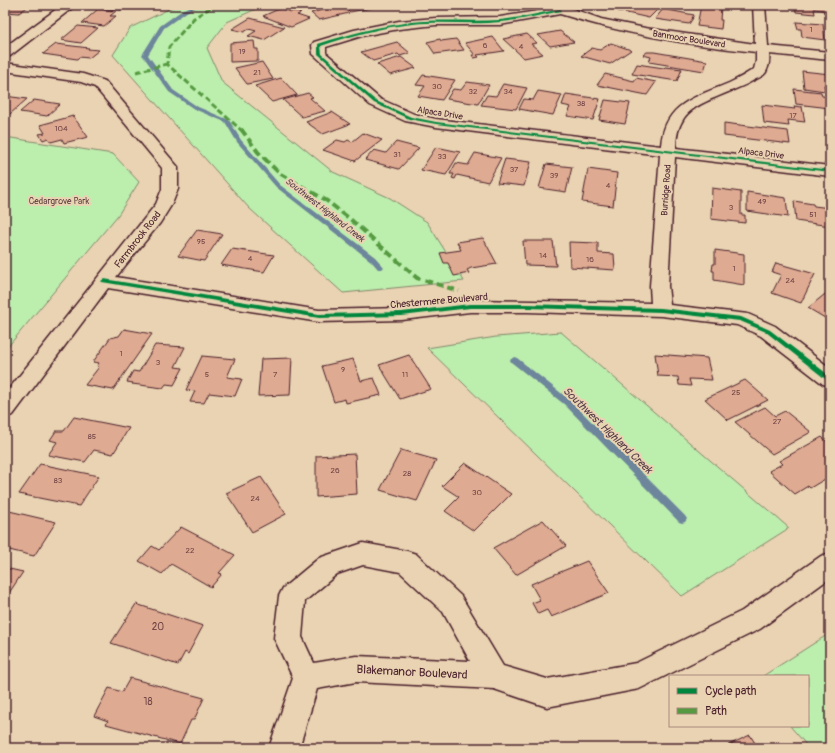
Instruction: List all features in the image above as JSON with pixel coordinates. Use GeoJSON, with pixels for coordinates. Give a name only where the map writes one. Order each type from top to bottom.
{"type":"FeatureCollection","features":[{"type":"Feature","properties":{"kind":"street"},"geometry":{"type":"LineString","coordinates":[[5,53],[70,5]]}},
{"type":"Feature","properties":{"kind":"street","name":"Burridge Road"},"geometry":{"type":"LineString","coordinates":[[661,310],[659,286],[669,135],[677,117],[686,107],[700,99],[736,85],[760,71],[764,61],[758,5]]}},
{"type":"Feature","properties":{"kind":"street","name":"Banmoor Boulevard"},"geometry":{"type":"LineString","coordinates":[[556,7],[613,26],[682,39],[830,56]]}},
{"type":"Feature","properties":{"kind":"street","name":"Alpaca Drive"},"geometry":{"type":"LineString","coordinates":[[556,7],[537,16],[500,21],[426,22],[392,25],[319,44],[320,54],[375,102],[410,118],[436,123],[830,171]]}},
{"type":"Feature","properties":{"kind":"street","name":"Farmbrook Road"},"geometry":{"type":"LineString","coordinates":[[5,67],[83,78],[100,84],[170,167],[170,189],[164,204],[154,219],[118,262],[5,410]]}},
{"type":"Feature","properties":{"kind":"street","name":"Chestermere Boulevard"},"geometry":{"type":"LineString","coordinates":[[104,281],[319,316],[402,314],[470,306],[661,310],[741,319],[768,331],[830,379]]}},
{"type":"Feature","properties":{"kind":"street"},"geometry":{"type":"LineString","coordinates":[[284,748],[307,678],[288,638],[292,596],[328,566],[363,554],[408,562],[452,604],[494,676]]}},
{"type":"Feature","properties":{"kind":"street","name":"Blakemanor Boulevard"},"geometry":{"type":"LineString","coordinates":[[307,678],[356,669],[494,676],[547,693],[639,676],[750,620],[830,564]]}},
{"type":"Feature","properties":{"kind":"green space"},"geometry":{"type":"Polygon","coordinates":[[[177,5],[265,5],[227,22],[207,48],[222,82],[333,172],[390,198],[427,222],[464,281],[343,293],[249,208],[113,55],[130,28],[177,5]]]}},
{"type":"Feature","properties":{"kind":"green space","name":"Cedargrove Park"},"geometry":{"type":"Polygon","coordinates":[[[5,137],[113,154],[139,182],[118,215],[5,350],[5,137]]]}},
{"type":"Feature","properties":{"kind":"green space"},"geometry":{"type":"Polygon","coordinates":[[[561,332],[789,528],[682,596],[427,348],[496,337],[561,332]]]}},
{"type":"Feature","properties":{"kind":"green space"},"geometry":{"type":"Polygon","coordinates":[[[830,633],[830,748],[809,748],[791,727],[809,727],[809,675],[765,675],[830,633]]]}},
{"type":"Feature","properties":{"kind":"building"},"geometry":{"type":"Polygon","coordinates":[[[5,5],[30,5],[19,13],[5,12],[5,5]]]}},
{"type":"Feature","properties":{"kind":"building"},"geometry":{"type":"Polygon","coordinates":[[[105,5],[127,5],[121,10],[102,8],[105,5]]]}},
{"type":"Feature","properties":{"kind":"building"},"geometry":{"type":"Polygon","coordinates":[[[306,5],[339,5],[349,13],[319,20],[311,13],[322,10],[319,8],[311,9],[306,5]]]}},
{"type":"Feature","properties":{"kind":"building"},"geometry":{"type":"Polygon","coordinates":[[[343,5],[381,5],[381,6],[350,12],[343,5]]]}},
{"type":"Feature","properties":{"kind":"building"},"geometry":{"type":"Polygon","coordinates":[[[600,5],[620,5],[614,9],[600,5]]]}},
{"type":"Feature","properties":{"kind":"building"},"geometry":{"type":"Polygon","coordinates":[[[626,5],[641,5],[658,9],[649,18],[618,11],[626,5]]]}},
{"type":"Feature","properties":{"kind":"building"},"geometry":{"type":"Polygon","coordinates":[[[701,5],[721,7],[721,29],[697,26],[701,5]]]}},
{"type":"Feature","properties":{"kind":"building"},"geometry":{"type":"Polygon","coordinates":[[[795,5],[830,5],[830,14],[824,13],[823,10],[814,9],[815,14],[796,12],[795,5]]]}},
{"type":"Feature","properties":{"kind":"building"},"geometry":{"type":"Polygon","coordinates":[[[281,8],[291,12],[294,11],[301,13],[297,15],[309,19],[291,27],[263,16],[281,8]]]}},
{"type":"Feature","properties":{"kind":"building"},"geometry":{"type":"Polygon","coordinates":[[[98,9],[116,11],[110,16],[116,16],[104,26],[82,23],[98,9]]]}},
{"type":"Feature","properties":{"kind":"building"},"geometry":{"type":"Polygon","coordinates":[[[663,9],[694,15],[689,24],[655,19],[663,9]]]}},
{"type":"Feature","properties":{"kind":"building"},"geometry":{"type":"Polygon","coordinates":[[[250,18],[284,27],[264,40],[248,36],[256,31],[249,29],[244,32],[232,29],[250,18]]]}},
{"type":"Feature","properties":{"kind":"building"},"geometry":{"type":"Polygon","coordinates":[[[796,22],[823,24],[825,40],[802,37],[801,29],[798,29],[796,22]]]}},
{"type":"Feature","properties":{"kind":"building"},"geometry":{"type":"Polygon","coordinates":[[[78,26],[98,28],[81,43],[61,40],[78,26]]]}},
{"type":"Feature","properties":{"kind":"building"},"geometry":{"type":"Polygon","coordinates":[[[560,31],[574,42],[550,46],[538,35],[560,31]]]}},
{"type":"Feature","properties":{"kind":"building"},"geometry":{"type":"Polygon","coordinates":[[[527,34],[537,43],[531,44],[543,54],[524,58],[503,39],[527,34]]]}},
{"type":"Feature","properties":{"kind":"building"},"geometry":{"type":"Polygon","coordinates":[[[493,37],[504,51],[477,55],[479,57],[474,58],[472,55],[475,55],[465,43],[493,37]]]}},
{"type":"Feature","properties":{"kind":"building"},"geometry":{"type":"Polygon","coordinates":[[[440,39],[441,41],[456,39],[464,50],[435,54],[427,42],[440,39]]]}},
{"type":"Feature","properties":{"kind":"building"},"geometry":{"type":"Polygon","coordinates":[[[254,41],[255,49],[258,49],[258,61],[230,62],[230,43],[254,41]]]}},
{"type":"Feature","properties":{"kind":"building"},"geometry":{"type":"Polygon","coordinates":[[[397,42],[410,53],[400,56],[398,54],[373,61],[361,52],[397,42]]]}},
{"type":"Feature","properties":{"kind":"building"},"geometry":{"type":"Polygon","coordinates":[[[611,43],[631,50],[610,64],[581,56],[592,48],[600,50],[611,43]]]}},
{"type":"Feature","properties":{"kind":"building"},"geometry":{"type":"Polygon","coordinates":[[[56,44],[99,50],[89,58],[79,57],[77,59],[43,54],[56,44]]]}},
{"type":"Feature","properties":{"kind":"building"},"geometry":{"type":"Polygon","coordinates":[[[647,52],[707,61],[704,71],[649,62],[651,57],[643,55],[647,52]]]}},
{"type":"Feature","properties":{"kind":"building"},"geometry":{"type":"Polygon","coordinates":[[[401,57],[416,68],[390,75],[377,64],[401,57]]]}},
{"type":"Feature","properties":{"kind":"building"},"geometry":{"type":"Polygon","coordinates":[[[262,62],[273,79],[247,84],[235,68],[262,62]]]}},
{"type":"Feature","properties":{"kind":"building"},"geometry":{"type":"Polygon","coordinates":[[[637,64],[682,69],[677,81],[632,74],[637,64]]]}},
{"type":"Feature","properties":{"kind":"building"},"geometry":{"type":"Polygon","coordinates":[[[802,71],[830,74],[830,85],[824,85],[825,91],[804,88],[802,71]]]}},
{"type":"Feature","properties":{"kind":"building"},"geometry":{"type":"Polygon","coordinates":[[[605,74],[634,81],[636,78],[656,82],[647,95],[597,85],[605,74]]]}},
{"type":"Feature","properties":{"kind":"building"},"geometry":{"type":"Polygon","coordinates":[[[423,75],[455,80],[442,100],[418,96],[425,86],[416,85],[423,75]]]}},
{"type":"Feature","properties":{"kind":"building"},"geometry":{"type":"Polygon","coordinates":[[[281,78],[297,95],[272,102],[255,86],[281,78]]]}},
{"type":"Feature","properties":{"kind":"building"},"geometry":{"type":"Polygon","coordinates":[[[467,82],[489,85],[478,104],[447,99],[453,89],[461,90],[467,82]]]}},
{"type":"Feature","properties":{"kind":"building"},"geometry":{"type":"Polygon","coordinates":[[[503,84],[527,88],[516,109],[481,105],[487,95],[496,96],[503,84]]]}},
{"type":"Feature","properties":{"kind":"building"},"geometry":{"type":"Polygon","coordinates":[[[794,89],[821,92],[822,96],[830,97],[830,108],[796,104],[794,89]]]}},
{"type":"Feature","properties":{"kind":"building"},"geometry":{"type":"Polygon","coordinates":[[[538,91],[562,95],[553,115],[519,109],[524,99],[533,100],[538,91]]]}},
{"type":"Feature","properties":{"kind":"building"},"geometry":{"type":"Polygon","coordinates":[[[308,93],[313,97],[310,98],[325,111],[302,117],[283,100],[308,93]]]}},
{"type":"Feature","properties":{"kind":"building"},"geometry":{"type":"Polygon","coordinates":[[[566,94],[600,99],[593,120],[567,116],[571,107],[562,105],[566,94]]]}},
{"type":"Feature","properties":{"kind":"building"},"geometry":{"type":"Polygon","coordinates":[[[5,96],[27,99],[10,114],[5,114],[5,96]]]}},
{"type":"Feature","properties":{"kind":"building"},"geometry":{"type":"Polygon","coordinates":[[[34,100],[60,104],[47,116],[20,112],[34,100]]]}},
{"type":"Feature","properties":{"kind":"building"},"geometry":{"type":"Polygon","coordinates":[[[605,100],[630,103],[625,124],[599,120],[605,100]]]}},
{"type":"Feature","properties":{"kind":"building"},"geometry":{"type":"Polygon","coordinates":[[[762,105],[795,109],[794,106],[802,107],[805,122],[788,120],[789,126],[764,123],[762,105]]]}},
{"type":"Feature","properties":{"kind":"building"},"geometry":{"type":"Polygon","coordinates":[[[332,112],[350,124],[323,134],[306,122],[332,112]]]}},
{"type":"Feature","properties":{"kind":"building"},"geometry":{"type":"Polygon","coordinates":[[[73,116],[88,137],[64,143],[62,139],[51,142],[48,138],[43,140],[39,134],[45,133],[40,125],[73,116]]]}},
{"type":"Feature","properties":{"kind":"building"},"geometry":{"type":"Polygon","coordinates":[[[724,123],[788,131],[790,144],[724,136],[724,123]]]}},
{"type":"Feature","properties":{"kind":"building"},"geometry":{"type":"Polygon","coordinates":[[[363,133],[382,140],[355,161],[323,150],[337,140],[345,142],[348,140],[352,142],[363,133]]]}},
{"type":"Feature","properties":{"kind":"building"},"geometry":{"type":"Polygon","coordinates":[[[396,142],[419,148],[399,169],[365,160],[374,150],[386,153],[396,142]]]}},
{"type":"Feature","properties":{"kind":"building"},"geometry":{"type":"Polygon","coordinates":[[[436,147],[460,152],[446,175],[421,170],[436,147]]]}},
{"type":"Feature","properties":{"kind":"building"},"geometry":{"type":"Polygon","coordinates":[[[475,153],[501,158],[488,182],[457,175],[455,179],[452,178],[454,174],[450,174],[456,163],[468,165],[475,153]]]}},
{"type":"Feature","properties":{"kind":"building"},"geometry":{"type":"Polygon","coordinates":[[[505,159],[531,162],[524,186],[497,183],[505,159]]]}},
{"type":"Feature","properties":{"kind":"building"},"geometry":{"type":"Polygon","coordinates":[[[546,164],[572,167],[566,192],[539,188],[546,164]]]}},
{"type":"Feature","properties":{"kind":"building"},"geometry":{"type":"Polygon","coordinates":[[[588,169],[617,173],[613,206],[582,202],[588,169]]]}},
{"type":"Feature","properties":{"kind":"building"},"geometry":{"type":"Polygon","coordinates":[[[712,188],[741,192],[741,215],[745,215],[745,223],[711,219],[712,188]]]}},
{"type":"Feature","properties":{"kind":"building"},"geometry":{"type":"Polygon","coordinates":[[[747,192],[786,198],[788,217],[747,211],[747,192]]]}},
{"type":"Feature","properties":{"kind":"building"},"geometry":{"type":"Polygon","coordinates":[[[794,201],[830,208],[830,226],[796,221],[794,201]]]}},
{"type":"Feature","properties":{"kind":"building"},"geometry":{"type":"Polygon","coordinates":[[[197,230],[222,234],[204,261],[178,256],[197,230]]]}},
{"type":"Feature","properties":{"kind":"building"},"geometry":{"type":"Polygon","coordinates":[[[483,238],[497,264],[471,268],[467,270],[469,273],[454,276],[448,263],[444,263],[440,253],[461,250],[457,242],[483,238]]]}},
{"type":"Feature","properties":{"kind":"building"},"geometry":{"type":"Polygon","coordinates":[[[523,241],[553,241],[556,266],[525,265],[523,241]]]}},
{"type":"Feature","properties":{"kind":"building"},"geometry":{"type":"Polygon","coordinates":[[[569,242],[598,243],[598,253],[614,254],[615,270],[570,267],[569,242]]]}},
{"type":"Feature","properties":{"kind":"building"},"geometry":{"type":"Polygon","coordinates":[[[232,249],[274,255],[264,272],[221,265],[232,249]]]}},
{"type":"Feature","properties":{"kind":"building"},"geometry":{"type":"Polygon","coordinates":[[[715,250],[744,254],[744,285],[714,280],[714,271],[712,271],[713,264],[715,264],[715,250]]]}},
{"type":"Feature","properties":{"kind":"building"},"geometry":{"type":"Polygon","coordinates":[[[776,263],[815,274],[801,303],[772,293],[781,275],[772,272],[776,263]]]}},
{"type":"Feature","properties":{"kind":"building"},"geometry":{"type":"Polygon","coordinates":[[[830,290],[830,321],[808,308],[830,290]]]}},
{"type":"Feature","properties":{"kind":"building"},"geometry":{"type":"Polygon","coordinates":[[[124,329],[152,334],[113,390],[85,385],[99,367],[97,366],[99,363],[93,362],[110,338],[119,336],[124,329]]]}},
{"type":"Feature","properties":{"kind":"building"},"geometry":{"type":"Polygon","coordinates":[[[155,345],[185,347],[175,367],[183,368],[174,385],[166,384],[163,388],[127,382],[133,371],[139,372],[155,345]]]}},
{"type":"Feature","properties":{"kind":"building"},"geometry":{"type":"Polygon","coordinates":[[[655,354],[707,358],[712,380],[689,379],[691,386],[679,385],[678,377],[658,376],[655,354]]]}},
{"type":"Feature","properties":{"kind":"building"},"geometry":{"type":"Polygon","coordinates":[[[409,355],[431,389],[400,399],[379,365],[409,355]]]}},
{"type":"Feature","properties":{"kind":"building"},"geometry":{"type":"Polygon","coordinates":[[[202,356],[235,359],[227,377],[242,379],[235,396],[209,393],[204,403],[190,402],[195,391],[186,390],[202,356]]]}},
{"type":"Feature","properties":{"kind":"building"},"geometry":{"type":"Polygon","coordinates":[[[292,358],[290,395],[258,396],[261,359],[292,358]]]}},
{"type":"Feature","properties":{"kind":"building"},"geometry":{"type":"Polygon","coordinates":[[[353,359],[361,381],[374,378],[381,395],[346,403],[345,399],[334,402],[322,366],[353,359]]]}},
{"type":"Feature","properties":{"kind":"building"},"geometry":{"type":"Polygon","coordinates":[[[745,380],[768,400],[728,420],[705,399],[745,380]]]}},
{"type":"Feature","properties":{"kind":"building"},"geometry":{"type":"Polygon","coordinates":[[[765,407],[775,416],[785,411],[811,432],[772,454],[735,422],[765,407]]]}},
{"type":"Feature","properties":{"kind":"building"},"geometry":{"type":"Polygon","coordinates":[[[74,417],[129,428],[113,454],[94,450],[85,462],[48,455],[57,442],[50,440],[56,431],[64,431],[74,417]]]}},
{"type":"Feature","properties":{"kind":"building"},"geometry":{"type":"Polygon","coordinates":[[[822,437],[830,444],[830,476],[810,488],[808,486],[795,494],[769,471],[782,464],[779,461],[822,437]]]}},
{"type":"Feature","properties":{"kind":"building"},"geometry":{"type":"Polygon","coordinates":[[[401,450],[436,460],[417,501],[380,490],[401,450]]]}},
{"type":"Feature","properties":{"kind":"building"},"geometry":{"type":"Polygon","coordinates":[[[355,454],[357,494],[316,497],[316,456],[355,454]]]}},
{"type":"Feature","properties":{"kind":"building"},"geometry":{"type":"Polygon","coordinates":[[[465,463],[511,494],[474,531],[445,511],[459,497],[442,486],[465,463]]]}},
{"type":"Feature","properties":{"kind":"building"},"geometry":{"type":"Polygon","coordinates":[[[40,464],[99,476],[79,506],[19,494],[40,464]]]}},
{"type":"Feature","properties":{"kind":"building"},"geometry":{"type":"Polygon","coordinates":[[[261,477],[286,514],[252,532],[226,493],[261,477]]]}},
{"type":"Feature","properties":{"kind":"building"},"geometry":{"type":"Polygon","coordinates":[[[5,510],[56,522],[34,556],[5,549],[5,510]]]}},
{"type":"Feature","properties":{"kind":"building"},"geometry":{"type":"Polygon","coordinates":[[[543,520],[566,546],[516,575],[493,548],[543,520]]]}},
{"type":"Feature","properties":{"kind":"building"},"geometry":{"type":"Polygon","coordinates":[[[181,527],[235,555],[219,573],[222,574],[211,587],[171,564],[162,574],[139,561],[152,546],[159,550],[181,527]]]}},
{"type":"Feature","properties":{"kind":"building"},"geometry":{"type":"Polygon","coordinates":[[[587,561],[609,593],[551,617],[547,610],[538,614],[532,603],[540,600],[531,584],[587,561]]]}},
{"type":"Feature","properties":{"kind":"building"},"geometry":{"type":"Polygon","coordinates":[[[5,568],[23,572],[5,599],[5,568]]]}},
{"type":"Feature","properties":{"kind":"building"},"geometry":{"type":"Polygon","coordinates":[[[136,604],[203,626],[188,654],[185,652],[178,665],[111,643],[136,604]]]}},
{"type":"Feature","properties":{"kind":"building"},"geometry":{"type":"Polygon","coordinates":[[[130,678],[204,698],[194,720],[191,720],[180,744],[106,724],[108,721],[94,716],[109,688],[122,692],[130,678]]]}},
{"type":"Feature","properties":{"kind":"building"},"geometry":{"type":"Polygon","coordinates":[[[750,735],[758,748],[722,748],[750,735]]]}},
{"type":"Feature","properties":{"kind":"waterway","name":"Southwest Highland Creek"},"geometry":{"type":"LineString","coordinates":[[199,5],[186,10],[162,27],[145,55],[171,91],[196,108],[227,121],[239,141],[278,186],[373,259],[380,267]]}},
{"type":"Feature","properties":{"kind":"waterway","name":"Southwest Highland Creek"},"geometry":{"type":"LineString","coordinates":[[514,360],[568,403],[682,519]]}},
{"type":"Feature","properties":{"kind":"marked path"},"geometry":{"type":"LineString","coordinates":[[219,5],[211,7],[194,18],[169,47],[167,64],[240,128],[258,152],[279,173],[327,201],[350,219],[417,278],[459,291]]}},
{"type":"Feature","properties":{"kind":"marked path"},"geometry":{"type":"LineString","coordinates":[[136,72],[167,64]]}},
{"type":"Feature","properties":{"kind":"cycle path"},"geometry":{"type":"LineString","coordinates":[[560,10],[500,21],[436,21],[386,27],[359,33],[319,45],[320,54],[375,102],[410,118],[436,123],[830,171]]}},
{"type":"Feature","properties":{"kind":"cycle path"},"geometry":{"type":"LineString","coordinates":[[104,281],[319,316],[402,314],[470,306],[527,306],[661,310],[741,319],[768,331],[830,379]]}}]}
